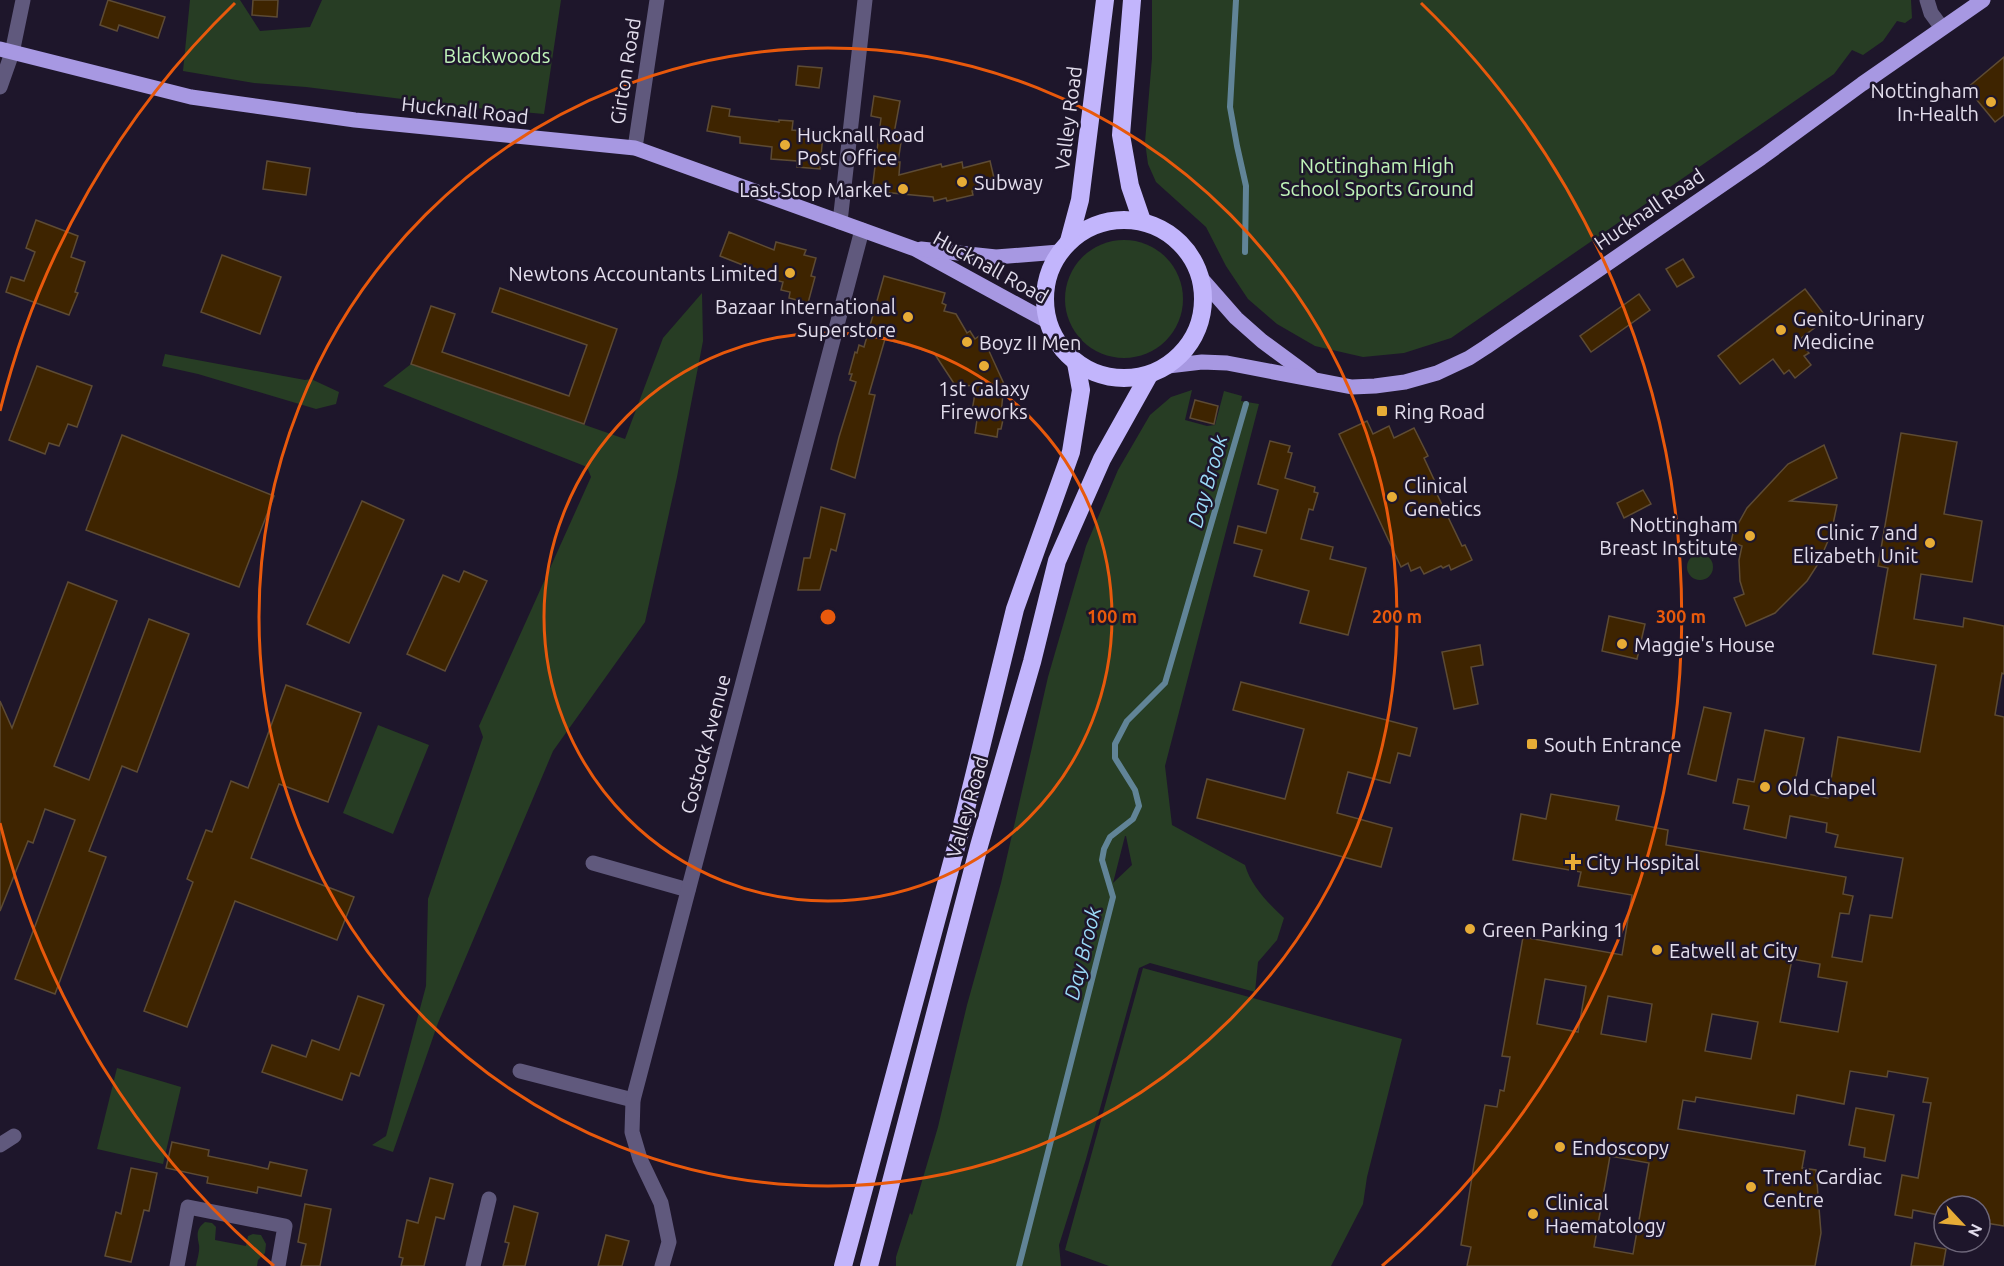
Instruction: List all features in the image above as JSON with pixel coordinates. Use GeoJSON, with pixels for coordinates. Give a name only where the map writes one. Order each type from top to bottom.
{"type":"FeatureCollection","features":[{"type":"Feature","properties":{"kind":"highway","name":"Valley Road"},"geometry":{"type":"LineString","coordinates":[[1064,246],[1080,200],[1105,0]]}},
{"type":"Feature","properties":{"kind":"highway"},"geometry":{"type":"LineString","coordinates":[[1132,0],[1120,135],[1130,186],[1142,221]]}},
{"type":"Feature","properties":{"kind":"highway"},"geometry":{"type":"LineString","coordinates":[[1116,219],[1142,221],[1162,229],[1179,241],[1192,258],[1200,277],[1203,302],[1198,326],[1186,348],[1168,366],[1149,375],[1124,379],[1098,375],[1076,363],[1058,345],[1047,321],[1044,303],[1045,285],[1050,268],[1064,246],[1091,226],[1116,219]]}},
{"type":"Feature","properties":{"kind":"highway","name":"Valley Road"},"geometry":{"type":"LineString","coordinates":[[843,1266],[962,825],[1015,609],[1071,452],[1081,390],[1076,363]]}},
{"type":"Feature","properties":{"kind":"highway","name":"Valley Road"},"geometry":{"type":"LineString","coordinates":[[869,1266],[979,846],[1032,662],[1057,561],[1102,459],[1149,375]]}},
{"type":"Feature","properties":{"kind":"main road","name":"Hucknall Road"},"geometry":{"type":"LineString","coordinates":[[1168,366],[1202,362],[1227,363],[1352,387],[1405,382],[1437,373],[1469,358],[1761,158],[1983,0]]}},
{"type":"Feature","properties":{"kind":"main road","name":"Hucknall Road"},"geometry":{"type":"LineString","coordinates":[[6,51],[191,97],[249,106],[355,120],[634,148],[915,249],[1047,321]]}},
{"type":"Feature","properties":{"kind":"main road","name":"Hucknall Road"},"geometry":{"type":"LineString","coordinates":[[915,249],[996,257],[1064,246]]}},
{"type":"Feature","properties":{"kind":"main road","name":"Hucknall Road"},"geometry":{"type":"LineString","coordinates":[[1200,277],[1236,318],[1262,341],[1313,379]]}},
{"type":"Feature","properties":{"kind":"street"},"geometry":{"type":"LineString","coordinates":[[0,87],[6,51],[22,0]]}},
{"type":"Feature","properties":{"kind":"street","name":"Girton Road"},"geometry":{"type":"LineString","coordinates":[[634,148],[657,0]]}},
{"type":"Feature","properties":{"kind":"street"},"geometry":{"type":"LineString","coordinates":[[840,222],[865,0]]}},
{"type":"Feature","properties":{"kind":"street"},"geometry":{"type":"LineString","coordinates":[[1927,0],[1930,13],[1942,28]]}},
{"type":"Feature","properties":{"kind":"street","name":"Costock Avenue"},"geometry":{"type":"LineString","coordinates":[[662,1266],[669,1242],[662,1203],[640,1159],[632,1132],[633,1100],[862,230]]}},
{"type":"Feature","properties":{"kind":"street"},"geometry":{"type":"LineString","coordinates":[[593,863],[688,890]]}},
{"type":"Feature","properties":{"kind":"street"},"geometry":{"type":"LineString","coordinates":[[520,1071],[633,1100]]}},
{"type":"Feature","properties":{"kind":"street"},"geometry":{"type":"LineString","coordinates":[[0,1145],[14,1136]]}},
{"type":"Feature","properties":{"kind":"street"},"geometry":{"type":"LineString","coordinates":[[473,1266],[489,1199]]}},
{"type":"Feature","properties":{"kind":"street"},"geometry":{"type":"LineString","coordinates":[[177,1266],[188,1207],[285,1226],[278,1266]]}},
{"type":"Feature","properties":{"kind":"green space","name":"Blackwoods"},"geometry":{"type":"Polygon","coordinates":[[[190,0],[240,0],[260,31],[310,27],[322,0],[561,0],[544,114],[254,83],[183,71],[190,0]]]}},
{"type":"Feature","properties":{"kind":"green space","name":"Nottingham High School Sports Ground"},"geometry":{"type":"Polygon","coordinates":[[[1152,0],[1911,0],[1912,18],[1905,23],[1897,21],[1883,41],[1863,55],[1852,50],[1834,74],[1451,338],[1404,353],[1363,357],[1315,346],[1277,324],[1248,299],[1226,266],[1206,227],[1156,182],[1148,164],[1145,142],[1152,58],[1152,0]]]}},
{"type":"Feature","properties":{"kind":"green space"},"geometry":{"type":"Polygon","coordinates":[[[1124,240],[1147,244],[1166,257],[1179,276],[1183,299],[1179,322],[1166,341],[1147,354],[1124,358],[1101,354],[1082,341],[1069,322],[1065,299],[1069,276],[1082,257],[1101,244],[1124,240]]]}},
{"type":"Feature","properties":{"kind":"green space"},"geometry":{"type":"Polygon","coordinates":[[[702,293],[703,341],[677,477],[645,622],[553,751],[438,1023],[393,1152],[372,1145],[386,1136],[426,986],[428,899],[483,737],[479,726],[591,477],[587,467],[383,386],[411,364],[625,439],[663,338],[702,293]]]}},
{"type":"Feature","properties":{"kind":"green space"},"geometry":{"type":"Polygon","coordinates":[[[165,354],[305,380],[311,379],[339,392],[336,404],[316,409],[198,374],[162,366],[165,354]]]}},
{"type":"Feature","properties":{"kind":"green space"},"geometry":{"type":"Polygon","coordinates":[[[1192,390],[1185,420],[1207,426],[1215,425],[1224,391],[1242,396],[1241,401],[1259,404],[1165,766],[1172,825],[1245,865],[1256,887],[1284,918],[1277,940],[1258,962],[1255,992],[1150,963],[1139,968],[1086,1159],[1059,1245],[1061,1266],[896,1266],[896,1257],[910,1213],[912,1215],[938,1127],[967,1005],[1001,883],[1048,677],[1086,546],[1118,470],[1150,415],[1171,397],[1192,390]],[[1125,836],[1113,883],[1132,865],[1126,836],[1125,836]]]}},
{"type":"Feature","properties":{"kind":"green space"},"geometry":{"type":"Polygon","coordinates":[[[1700,554],[1709,558],[1713,567],[1709,576],[1700,580],[1691,576],[1687,567],[1691,558],[1700,554]]]}},
{"type":"Feature","properties":{"kind":"green space"},"geometry":{"type":"Polygon","coordinates":[[[378,725],[429,745],[393,834],[343,813],[378,725]]]}},
{"type":"Feature","properties":{"kind":"green space"},"geometry":{"type":"Polygon","coordinates":[[[1143,968],[1402,1039],[1367,1177],[1363,1204],[1331,1266],[1109,1266],[1065,1250],[1143,968]]]}},
{"type":"Feature","properties":{"kind":"green space"},"geometry":{"type":"Polygon","coordinates":[[[117,1068],[181,1087],[163,1164],[97,1149],[117,1068]]]}},
{"type":"Feature","properties":{"kind":"green space"},"geometry":{"type":"Polygon","coordinates":[[[205,1222],[212,1223],[216,1227],[215,1240],[246,1246],[248,1236],[261,1235],[266,1244],[265,1253],[258,1260],[257,1266],[196,1266],[199,1250],[198,1232],[205,1222]]]}},
{"type":"Feature","properties":{"kind":"building"},"geometry":{"type":"Polygon","coordinates":[[[108,0],[165,17],[158,38],[119,25],[117,31],[100,25],[108,0]]]}},
{"type":"Feature","properties":{"kind":"building"},"geometry":{"type":"Polygon","coordinates":[[[253,0],[278,0],[277,17],[252,15],[253,0]]]}},
{"type":"Feature","properties":{"kind":"building","name":"Nottingham In-Health"},"geometry":{"type":"Polygon","coordinates":[[[2004,57],[2004,115],[1995,122],[1967,88],[2004,57]]]}},
{"type":"Feature","properties":{"kind":"building"},"geometry":{"type":"Polygon","coordinates":[[[798,66],[822,68],[819,88],[796,85],[798,66]]]}},
{"type":"Feature","properties":{"kind":"building"},"geometry":{"type":"Polygon","coordinates":[[[874,96],[900,101],[895,128],[895,135],[902,136],[898,162],[900,162],[899,175],[941,164],[942,167],[962,162],[963,168],[990,161],[994,178],[982,181],[984,187],[972,191],[973,195],[947,201],[946,198],[934,201],[933,197],[872,191],[881,118],[871,116],[874,96]]]}},
{"type":"Feature","properties":{"kind":"building"},"geometry":{"type":"Polygon","coordinates":[[[712,106],[730,109],[729,116],[779,122],[779,120],[793,121],[792,130],[823,133],[820,169],[797,167],[797,161],[771,159],[772,147],[740,143],[740,137],[707,131],[712,106]]]}},
{"type":"Feature","properties":{"kind":"building"},"geometry":{"type":"Polygon","coordinates":[[[267,161],[310,168],[306,195],[263,189],[267,161]]]}},
{"type":"Feature","properties":{"kind":"building"},"geometry":{"type":"Polygon","coordinates":[[[36,220],[78,236],[71,257],[85,262],[75,292],[78,293],[69,315],[6,292],[11,277],[24,281],[35,252],[26,248],[36,220]]]}},
{"type":"Feature","properties":{"kind":"building","name":"Newtons Accountants Limited"},"geometry":{"type":"Polygon","coordinates":[[[729,232],[774,250],[776,242],[806,250],[804,255],[816,258],[811,276],[815,277],[808,303],[789,298],[790,292],[781,290],[783,282],[767,278],[768,275],[720,256],[729,232]]]}},
{"type":"Feature","properties":{"kind":"building"},"geometry":{"type":"Polygon","coordinates":[[[222,255],[281,277],[260,334],[201,312],[222,255]]]}},
{"type":"Feature","properties":{"kind":"building"},"geometry":{"type":"Polygon","coordinates":[[[1683,259],[1694,277],[1677,287],[1666,269],[1683,259]]]}},
{"type":"Feature","properties":{"kind":"building"},"geometry":{"type":"Polygon","coordinates":[[[884,276],[945,293],[942,303],[946,305],[944,311],[956,314],[967,333],[970,331],[975,339],[979,336],[989,351],[1004,384],[1001,414],[1004,415],[997,437],[975,433],[978,413],[972,412],[976,386],[955,385],[934,353],[885,339],[869,394],[875,395],[855,478],[831,469],[856,382],[850,380],[852,374],[849,374],[855,352],[857,353],[859,345],[864,347],[884,276]]]}},
{"type":"Feature","properties":{"kind":"building"},"geometry":{"type":"Polygon","coordinates":[[[500,288],[617,329],[584,424],[411,364],[431,306],[455,314],[442,352],[569,396],[587,345],[492,312],[500,288]]]}},
{"type":"Feature","properties":{"kind":"building","name":"Genito-Urinary Medicine"},"geometry":{"type":"Polygon","coordinates":[[[1805,289],[1827,318],[1799,340],[1809,353],[1804,356],[1811,365],[1795,378],[1789,370],[1784,374],[1773,359],[1740,384],[1718,356],[1805,289]]]}},
{"type":"Feature","properties":{"kind":"building"},"geometry":{"type":"Polygon","coordinates":[[[1639,294],[1650,310],[1591,352],[1580,336],[1639,294]]]}},
{"type":"Feature","properties":{"kind":"building"},"geometry":{"type":"Polygon","coordinates":[[[37,366],[92,386],[77,427],[68,424],[59,446],[49,443],[45,454],[9,440],[37,366]]]}},
{"type":"Feature","properties":{"kind":"building"},"geometry":{"type":"Polygon","coordinates":[[[1195,400],[1218,406],[1214,424],[1190,418],[1195,400]]]}},
{"type":"Feature","properties":{"kind":"building","name":"Clinical Genetics"},"geometry":{"type":"Polygon","coordinates":[[[1367,421],[1373,434],[1389,426],[1394,438],[1414,428],[1428,456],[1424,458],[1437,486],[1434,488],[1462,546],[1465,545],[1472,560],[1451,570],[1449,565],[1443,568],[1441,566],[1424,574],[1420,567],[1411,571],[1408,563],[1401,567],[1339,434],[1367,421]]]}},
{"type":"Feature","properties":{"kind":"building"},"geometry":{"type":"Polygon","coordinates":[[[1901,433],[1957,442],[1944,514],[1982,521],[1972,582],[1921,574],[1914,619],[1963,627],[1964,618],[2004,626],[2004,674],[2002,673],[1995,715],[2004,717],[2004,1226],[1992,1224],[1992,1194],[1932,1194],[1932,1214],[1913,1210],[1912,1218],[1895,1215],[1902,1175],[1918,1178],[1931,1103],[1923,1102],[1928,1078],[1888,1071],[1887,1077],[1850,1071],[1844,1104],[1797,1095],[1794,1114],[1696,1097],[1695,1102],[1683,1100],[1678,1129],[1805,1151],[1802,1168],[1816,1170],[1821,1233],[1815,1266],[1467,1266],[1471,1247],[1461,1245],[1474,1165],[1485,1105],[1497,1107],[1500,1090],[1504,1091],[1510,1057],[1502,1056],[1523,937],[1622,955],[1632,895],[1578,886],[1581,872],[1513,860],[1521,814],[1546,819],[1551,794],[1619,806],[1616,820],[1668,830],[1666,845],[1846,877],[1843,894],[1853,896],[1849,914],[1840,913],[1832,957],[1862,962],[1870,915],[1892,918],[1903,858],[1835,847],[1838,835],[1826,832],[1827,823],[1790,816],[1786,838],[1744,829],[1749,806],[1733,803],[1738,779],[1754,782],[1765,730],[1804,738],[1793,791],[1828,798],[1838,737],[1920,752],[1936,665],[1873,654],[1888,568],[1878,566],[1901,433]],[[1792,959],[1780,1022],[1838,1032],[1847,982],[1818,977],[1820,964],[1792,959]],[[1545,979],[1537,1024],[1578,1032],[1586,986],[1545,979]],[[1608,996],[1601,1034],[1646,1042],[1652,1004],[1608,996]],[[1712,1014],[1705,1051],[1751,1059],[1758,1022],[1712,1014]],[[1610,1156],[1594,1247],[1633,1254],[1649,1163],[1610,1156]]]}},
{"type":"Feature","properties":{"kind":"building"},"geometry":{"type":"Polygon","coordinates":[[[122,435],[274,496],[239,587],[86,530],[122,435]]]}},
{"type":"Feature","properties":{"kind":"building"},"geometry":{"type":"Polygon","coordinates":[[[1270,441],[1290,446],[1288,452],[1292,453],[1285,478],[1315,487],[1314,492],[1318,493],[1313,510],[1309,509],[1301,539],[1333,547],[1330,559],[1366,568],[1348,635],[1300,623],[1309,591],[1254,576],[1262,550],[1234,543],[1238,526],[1266,533],[1278,490],[1258,484],[1270,441]]]}},
{"type":"Feature","properties":{"kind":"building","name":"Nottingham Breast Institute"},"geometry":{"type":"Polygon","coordinates":[[[1824,445],[1837,478],[1790,501],[1837,505],[1831,534],[1818,564],[1807,581],[1775,613],[1746,626],[1734,598],[1744,594],[1740,581],[1739,560],[1742,546],[1731,542],[1733,533],[1747,508],[1788,464],[1824,445]]]}},
{"type":"Feature","properties":{"kind":"building"},"geometry":{"type":"Polygon","coordinates":[[[1643,490],[1651,504],[1624,518],[1617,503],[1643,490]]]}},
{"type":"Feature","properties":{"kind":"building"},"geometry":{"type":"Polygon","coordinates":[[[362,501],[404,520],[349,643],[307,624],[362,501]]]}},
{"type":"Feature","properties":{"kind":"building"},"geometry":{"type":"Polygon","coordinates":[[[821,507],[845,514],[836,551],[831,549],[820,590],[798,590],[804,558],[810,558],[821,507]]]}},
{"type":"Feature","properties":{"kind":"building"},"geometry":{"type":"Polygon","coordinates":[[[464,571],[487,581],[445,671],[407,654],[443,575],[459,582],[464,571]]]}},
{"type":"Feature","properties":{"kind":"building"},"geometry":{"type":"Polygon","coordinates":[[[68,582],[117,601],[54,766],[89,780],[149,619],[189,634],[137,772],[122,766],[89,851],[106,857],[55,994],[15,979],[75,820],[45,809],[33,843],[28,841],[0,911],[0,701],[12,728],[68,582]]]}},
{"type":"Feature","properties":{"kind":"building","name":"Maggie's House"},"geometry":{"type":"Polygon","coordinates":[[[1609,616],[1645,624],[1637,659],[1602,651],[1609,616]]]}},
{"type":"Feature","properties":{"kind":"building"},"geometry":{"type":"Polygon","coordinates":[[[1480,645],[1483,665],[1471,667],[1478,704],[1454,709],[1442,652],[1480,645]]]}},
{"type":"Feature","properties":{"kind":"building"},"geometry":{"type":"Polygon","coordinates":[[[1241,682],[1417,728],[1410,756],[1398,753],[1390,783],[1348,772],[1337,813],[1392,828],[1381,867],[1197,818],[1207,779],[1285,799],[1304,729],[1233,710],[1241,682]]]}},
{"type":"Feature","properties":{"kind":"building"},"geometry":{"type":"Polygon","coordinates":[[[286,685],[361,713],[328,802],[279,784],[251,858],[354,897],[337,940],[235,901],[187,1027],[144,1011],[193,882],[187,879],[206,830],[212,832],[231,781],[248,788],[286,685]]]}},
{"type":"Feature","properties":{"kind":"building"},"geometry":{"type":"Polygon","coordinates":[[[1704,707],[1731,713],[1716,781],[1688,774],[1704,707]]]}},
{"type":"Feature","properties":{"kind":"building"},"geometry":{"type":"Polygon","coordinates":[[[358,996],[384,1005],[359,1076],[351,1073],[342,1100],[262,1072],[272,1045],[306,1057],[312,1040],[339,1050],[358,996]]]}},
{"type":"Feature","properties":{"kind":"building"},"geometry":{"type":"Polygon","coordinates":[[[1856,1108],[1894,1115],[1885,1161],[1864,1157],[1865,1148],[1849,1145],[1856,1108]]]}},
{"type":"Feature","properties":{"kind":"building"},"geometry":{"type":"Polygon","coordinates":[[[172,1142],[209,1150],[208,1156],[268,1169],[270,1162],[307,1170],[301,1196],[258,1187],[257,1193],[207,1183],[208,1177],[166,1168],[172,1142]]]}},
{"type":"Feature","properties":{"kind":"building"},"geometry":{"type":"Polygon","coordinates":[[[131,1168],[157,1173],[149,1211],[144,1210],[131,1262],[105,1256],[116,1212],[121,1214],[131,1168]]]}},
{"type":"Feature","properties":{"kind":"building"},"geometry":{"type":"Polygon","coordinates":[[[430,1178],[453,1184],[444,1219],[436,1217],[424,1266],[401,1266],[403,1258],[399,1257],[407,1220],[418,1223],[430,1178]]]}},
{"type":"Feature","properties":{"kind":"building"},"geometry":{"type":"Polygon","coordinates":[[[305,1204],[331,1209],[320,1266],[301,1266],[306,1244],[298,1242],[305,1204]]]}},
{"type":"Feature","properties":{"kind":"building"},"geometry":{"type":"Polygon","coordinates":[[[514,1206],[538,1213],[525,1266],[503,1266],[509,1243],[505,1242],[514,1206]]]}},
{"type":"Feature","properties":{"kind":"building"},"geometry":{"type":"Polygon","coordinates":[[[606,1235],[629,1241],[622,1266],[598,1266],[606,1235]]]}},
{"type":"Feature","properties":{"kind":"building"},"geometry":{"type":"Polygon","coordinates":[[[1915,1243],[1932,1246],[1932,1254],[1945,1254],[1943,1266],[1911,1266],[1915,1243]]]}},
{"type":"Feature","properties":{"kind":"waterway","name":"Day Brook"},"geometry":{"type":"LineString","coordinates":[[1236,0],[1230,107],[1246,186],[1245,252]]}},
{"type":"Feature","properties":{"kind":"waterway","name":"Day Brook"},"geometry":{"type":"LineString","coordinates":[[1019,1266],[1113,897],[1102,860],[1104,849],[1110,837],[1133,819],[1139,806],[1135,790],[1115,758],[1115,744],[1127,721],[1165,683],[1246,404]]}},
{"type":"Feature","properties":{"kind":"place","name":"Nottingham In-Health"},"geometry":{"type":"Point","coordinates":[1991,102]}},
{"type":"Feature","properties":{"kind":"place","name":"Hucknall Road Post Office"},"geometry":{"type":"Point","coordinates":[785,145]}},
{"type":"Feature","properties":{"kind":"place","name":"Subway"},"geometry":{"type":"Point","coordinates":[962,182]}},
{"type":"Feature","properties":{"kind":"place","name":"Last Stop Market"},"geometry":{"type":"Point","coordinates":[903,189]}},
{"type":"Feature","properties":{"kind":"place","name":"Newtons Accountants Limited"},"geometry":{"type":"Point","coordinates":[790,273]}},
{"type":"Feature","properties":{"kind":"place","name":"Bazaar International Superstore"},"geometry":{"type":"Point","coordinates":[908,317]}},
{"type":"Feature","properties":{"kind":"place","name":"Genito-Urinary Medicine"},"geometry":{"type":"Point","coordinates":[1781,330]}},
{"type":"Feature","properties":{"kind":"place","name":"Boyz II Men"},"geometry":{"type":"Point","coordinates":[967,342]}},
{"type":"Feature","properties":{"kind":"place","name":"1st Galaxy Fireworks"},"geometry":{"type":"Point","coordinates":[984,366]}},
{"type":"Feature","properties":{"kind":"place","name":"Ring Road"},"geometry":{"type":"Point","coordinates":[1382,411]}},
{"type":"Feature","properties":{"kind":"place","name":"Clinical Genetics"},"geometry":{"type":"Point","coordinates":[1392,497]}},
{"type":"Feature","properties":{"kind":"place","name":"Nottingham Breast Institute"},"geometry":{"type":"Point","coordinates":[1750,536]}},
{"type":"Feature","properties":{"kind":"place","name":"Clinic 7 and Elizabeth Unit"},"geometry":{"type":"Point","coordinates":[1930,543]}},
{"type":"Feature","properties":{"kind":"place","name":"Maggie's House"},"geometry":{"type":"Point","coordinates":[1622,644]}},
{"type":"Feature","properties":{"kind":"place","name":"South Entrance"},"geometry":{"type":"Point","coordinates":[1532,744]}},
{"type":"Feature","properties":{"kind":"place","name":"Old Chapel"},"geometry":{"type":"Point","coordinates":[1765,787]}},
{"type":"Feature","properties":{"kind":"place","name":"City Hospital"},"geometry":{"type":"Point","coordinates":[1573,862]}},
{"type":"Feature","properties":{"kind":"place","name":"Green Parking 1"},"geometry":{"type":"Point","coordinates":[1470,929]}},
{"type":"Feature","properties":{"kind":"place","name":"Eatwell at City"},"geometry":{"type":"Point","coordinates":[1657,950]}},
{"type":"Feature","properties":{"kind":"place","name":"Endoscopy"},"geometry":{"type":"Point","coordinates":[1560,1147]}},
{"type":"Feature","properties":{"kind":"place","name":"Trent Cardiac Centre"},"geometry":{"type":"Point","coordinates":[1751,1187]}},
{"type":"Feature","properties":{"kind":"place","name":"Clinical Haematology"},"geometry":{"type":"Point","coordinates":[1533,1214]}}]}
